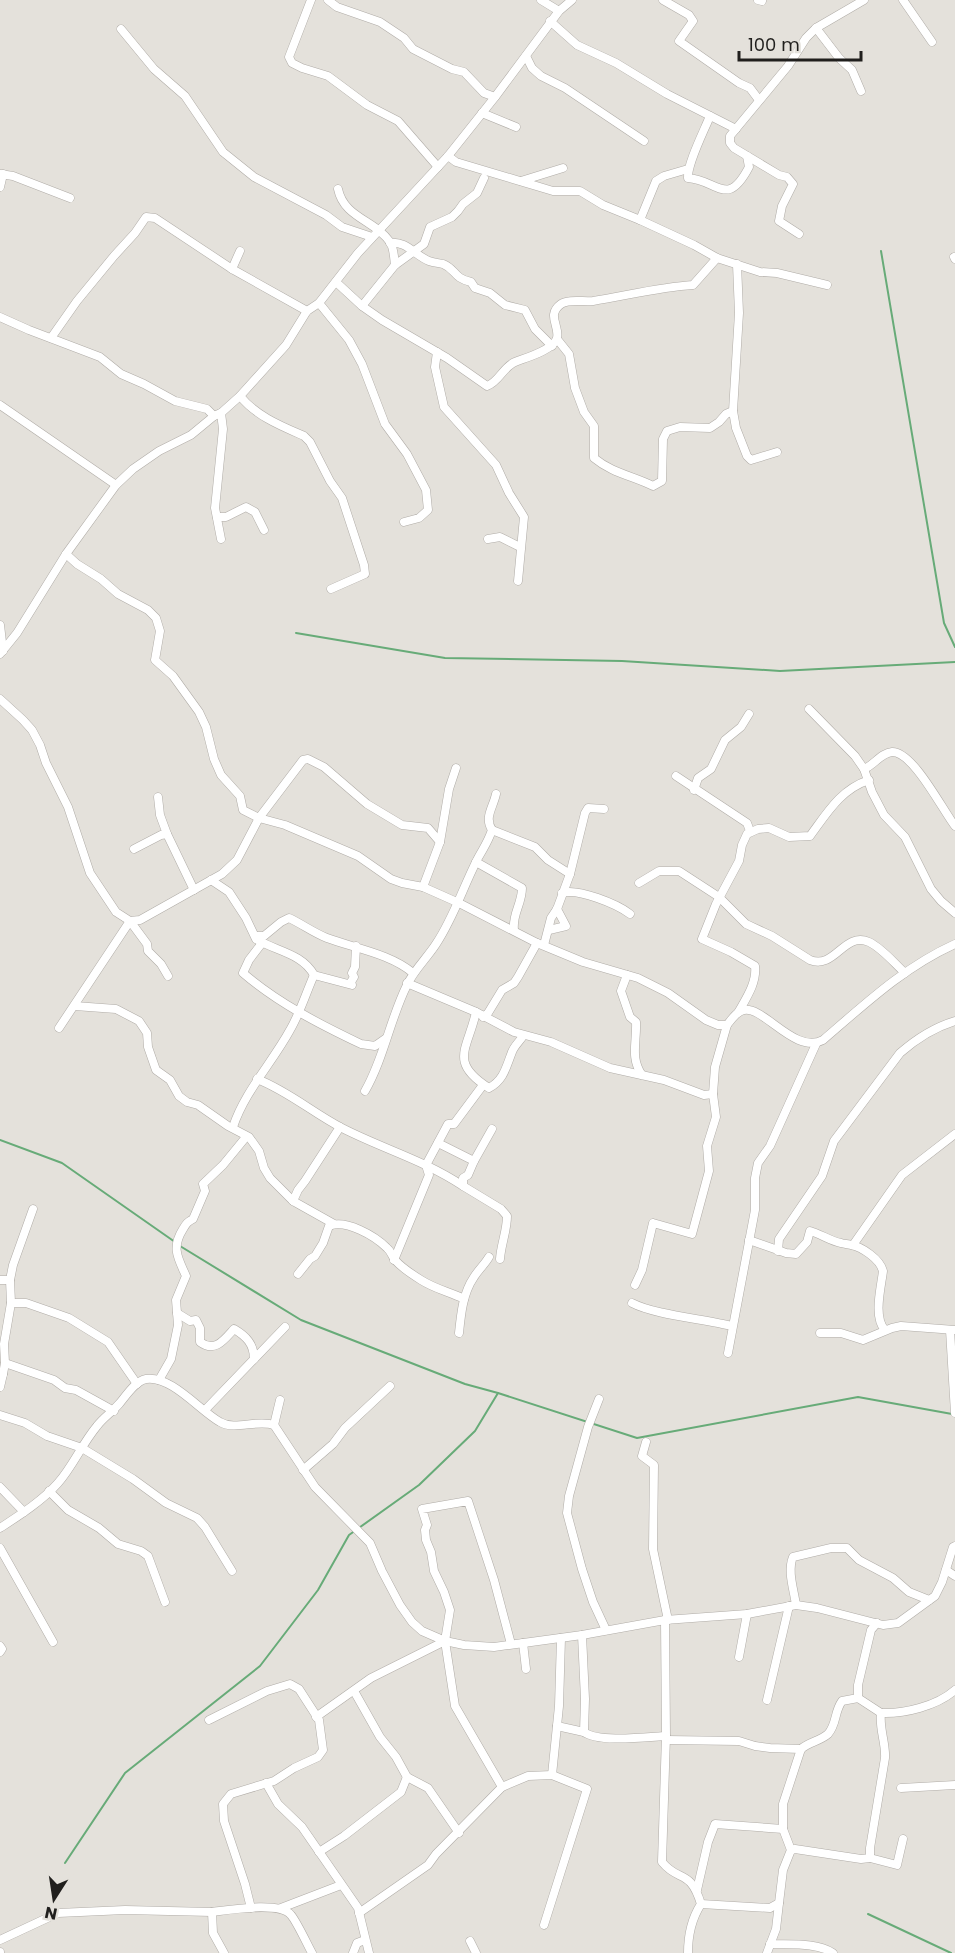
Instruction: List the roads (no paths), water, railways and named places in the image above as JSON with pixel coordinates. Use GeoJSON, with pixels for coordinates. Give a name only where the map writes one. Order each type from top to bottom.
{"type":"FeatureCollection","features":[{"type":"Feature","properties":{"kind":"street"},"geometry":{"type":"LineString","coordinates":[[311,0],[289,57],[292,63],[328,76],[367,105],[398,121],[438,167]]}},
{"type":"Feature","properties":{"kind":"street"},"geometry":{"type":"LineString","coordinates":[[328,0],[337,7],[380,22],[404,38],[412,49],[452,69],[464,72],[484,93],[495,97]]}},
{"type":"Feature","properties":{"kind":"street"},"geometry":{"type":"LineString","coordinates":[[541,0],[559,11]]}},
{"type":"Feature","properties":{"kind":"street"},"geometry":{"type":"LineString","coordinates":[[1,652],[17,633],[66,554],[116,485],[133,469],[159,451],[191,435],[240,396],[286,345],[307,311],[319,303],[376,234],[448,156],[495,97],[550,21],[572,0]]}},
{"type":"Feature","properties":{"kind":"street"},"geometry":{"type":"LineString","coordinates":[[663,0],[689,15],[693,21],[679,41],[739,83],[750,88],[759,100]]}},
{"type":"Feature","properties":{"kind":"street"},"geometry":{"type":"LineString","coordinates":[[799,234],[779,221],[782,206],[793,184],[787,177],[734,148],[730,143],[730,136],[788,66],[806,38],[816,28],[864,0]]}},
{"type":"Feature","properties":{"kind":"street"},"geometry":{"type":"LineString","coordinates":[[903,0],[932,42]]}},
{"type":"Feature","properties":{"kind":"street"},"geometry":{"type":"LineString","coordinates":[[550,21],[577,45],[616,63],[735,129]]}},
{"type":"Feature","properties":{"kind":"street"},"geometry":{"type":"LineString","coordinates":[[816,28],[839,58],[852,70],[861,91]]}},
{"type":"Feature","properties":{"kind":"street"},"geometry":{"type":"LineString","coordinates":[[121,29],[154,69],[185,96],[223,152],[241,168],[326,215],[335,224],[376,234]]}},
{"type":"Feature","properties":{"kind":"street"},"geometry":{"type":"LineString","coordinates":[[525,56],[532,68],[541,76],[565,88],[644,141]]}},
{"type":"Feature","properties":{"kind":"street"},"geometry":{"type":"LineString","coordinates":[[482,113],[516,127]]}},
{"type":"Feature","properties":{"kind":"street"},"geometry":{"type":"LineString","coordinates":[[710,116],[688,169],[688,178],[709,183],[716,188],[730,190],[738,186],[749,167],[747,156]]}},
{"type":"Feature","properties":{"kind":"street"},"geometry":{"type":"LineString","coordinates":[[448,156],[456,162],[518,182],[553,191],[580,191],[603,206],[640,220],[717,258],[760,272],[777,273],[827,285]]}},
{"type":"Feature","properties":{"kind":"street"},"geometry":{"type":"LineString","coordinates":[[518,182],[563,168]]}},
{"type":"Feature","properties":{"kind":"street"},"geometry":{"type":"LineString","coordinates":[[640,220],[656,181],[664,176],[688,169]]}},
{"type":"Feature","properties":{"kind":"street"},"geometry":{"type":"LineString","coordinates":[[0,186],[1,174],[14,176],[70,198]]}},
{"type":"Feature","properties":{"kind":"street"},"geometry":{"type":"LineString","coordinates":[[362,306],[395,266],[424,244],[430,227],[452,217],[477,193],[484,178]]}},
{"type":"Feature","properties":{"kind":"street"},"geometry":{"type":"LineString","coordinates":[[338,189],[345,207],[390,243],[395,266]]}},
{"type":"Feature","properties":{"kind":"street"},"geometry":{"type":"LineString","coordinates":[[51,338],[146,216],[155,218],[232,268],[307,311]]}},
{"type":"Feature","properties":{"kind":"street"},"geometry":{"type":"LineString","coordinates":[[390,243],[394,241],[405,245],[432,262],[444,264],[459,279],[471,282],[475,288],[490,294],[505,305],[525,310],[535,329],[569,354],[575,388],[584,412],[594,426],[594,458],[618,473],[653,486],[662,481],[663,439],[667,431],[680,427],[710,428],[733,411]]}},
{"type":"Feature","properties":{"kind":"street"},"geometry":{"type":"LineString","coordinates":[[232,268],[240,251]]}},
{"type":"Feature","properties":{"kind":"street"},"geometry":{"type":"LineString","coordinates":[[555,342],[557,331],[554,314],[558,306],[564,302],[583,303],[675,286],[693,285],[717,258]]}},
{"type":"Feature","properties":{"kind":"street"},"geometry":{"type":"LineString","coordinates":[[737,264],[739,314],[733,411],[736,428],[747,456],[751,459],[777,453]]}},
{"type":"Feature","properties":{"kind":"street"},"geometry":{"type":"LineString","coordinates":[[336,282],[362,306],[382,320],[437,352],[487,386],[515,362],[533,357],[537,352],[555,342]]}},
{"type":"Feature","properties":{"kind":"street"},"geometry":{"type":"LineString","coordinates":[[319,303],[349,340],[362,364],[385,424],[407,454],[426,490],[428,510],[419,518],[404,522]]}},
{"type":"Feature","properties":{"kind":"street"},"geometry":{"type":"LineString","coordinates":[[0,317],[100,357],[121,375],[144,384],[175,401],[218,414],[223,429],[215,508],[221,539]]}},
{"type":"Feature","properties":{"kind":"street"},"geometry":{"type":"LineString","coordinates":[[437,352],[435,366],[444,407],[496,465],[509,493],[524,517],[518,581]]}},
{"type":"Feature","properties":{"kind":"street"},"geometry":{"type":"LineString","coordinates":[[240,396],[258,414],[304,436],[310,442],[330,481],[342,498],[365,574],[331,589]]}},
{"type":"Feature","properties":{"kind":"street"},"geometry":{"type":"LineString","coordinates":[[0,405],[116,485]]}},
{"type":"Feature","properties":{"kind":"street"},"geometry":{"type":"LineString","coordinates":[[216,518],[226,517],[246,507],[255,512],[264,530]]}},
{"type":"Feature","properties":{"kind":"street"},"geometry":{"type":"LineString","coordinates":[[488,539],[500,537],[520,547]]}},
{"type":"Feature","properties":{"kind":"street"},"geometry":{"type":"LineString","coordinates":[[66,554],[118,594],[147,610],[156,618],[160,631],[155,660],[173,676],[199,712],[221,775],[240,796],[243,810],[358,856],[391,879],[423,887],[583,962],[638,978],[668,993],[706,1020],[718,1025],[726,1025]]}},
{"type":"Feature","properties":{"kind":"street"},"geometry":{"type":"LineString","coordinates":[[0,626],[1,652]]}},
{"type":"Feature","properties":{"kind":"street"},"geometry":{"type":"LineString","coordinates":[[0,699],[32,730],[68,807],[90,873],[116,912],[130,921],[147,944],[148,951],[168,976]]}},
{"type":"Feature","properties":{"kind":"street"},"geometry":{"type":"LineString","coordinates":[[809,709],[855,756],[864,769],[872,792],[884,815],[905,837],[931,889],[941,902],[955,913]]}},
{"type":"Feature","properties":{"kind":"street"},"geometry":{"type":"LineString","coordinates":[[694,790],[698,778],[711,769],[725,740],[741,727],[748,714]]}},
{"type":"Feature","properties":{"kind":"street"},"geometry":{"type":"LineString","coordinates":[[864,769],[888,753],[899,753],[938,798],[955,826]]}},
{"type":"Feature","properties":{"kind":"street"},"geometry":{"type":"LineString","coordinates":[[59,1028],[130,921],[140,920],[222,874],[237,860],[259,818],[303,760],[308,759],[324,767],[367,804],[402,825],[428,828],[440,842]]}},
{"type":"Feature","properties":{"kind":"street"},"geometry":{"type":"LineString","coordinates":[[423,887],[440,842],[449,789],[456,768]]}},
{"type":"Feature","properties":{"kind":"street"},"geometry":{"type":"LineString","coordinates":[[676,776],[747,823],[750,831]]}},
{"type":"Feature","properties":{"kind":"street"},"geometry":{"type":"LineString","coordinates":[[750,831],[769,828],[789,837],[810,836],[847,791],[869,780]]}},
{"type":"Feature","properties":{"kind":"street"},"geometry":{"type":"LineString","coordinates":[[496,794],[494,804],[489,811],[489,825],[492,830],[534,847],[548,860],[570,874]]}},
{"type":"Feature","properties":{"kind":"street"},"geometry":{"type":"LineString","coordinates":[[158,797],[160,815],[167,834],[194,890]]}},
{"type":"Feature","properties":{"kind":"street"},"geometry":{"type":"LineString","coordinates":[[480,1014],[488,1013],[502,990],[514,983],[541,944],[549,930],[550,918],[557,909],[570,874],[585,813],[588,808],[604,808]]}},
{"type":"Feature","properties":{"kind":"street"},"geometry":{"type":"LineString","coordinates":[[365,1091],[373,1077],[391,1020],[407,983],[436,945],[459,903],[492,830]]}},
{"type":"Feature","properties":{"kind":"street"},"geometry":{"type":"LineString","coordinates":[[635,1285],[642,1270],[653,1223],[692,1234],[709,1171],[707,1146],[716,1117],[713,1094],[715,1067],[726,1025],[739,1012],[756,975],[755,966],[702,939],[719,897],[735,870],[742,845],[750,831]]}},
{"type":"Feature","properties":{"kind":"street"},"geometry":{"type":"LineString","coordinates":[[134,849],[167,834]]}},
{"type":"Feature","properties":{"kind":"street"},"geometry":{"type":"LineString","coordinates":[[476,862],[522,888],[522,896],[513,921],[514,930]]}},
{"type":"Feature","properties":{"kind":"street"},"geometry":{"type":"LineString","coordinates":[[639,883],[659,872],[679,871],[719,897],[746,924],[772,936],[815,962],[825,961],[837,955],[850,942],[857,939],[868,941],[877,947],[905,973]]}},
{"type":"Feature","properties":{"kind":"street"},"geometry":{"type":"LineString","coordinates":[[211,880],[229,892],[256,939],[309,966],[314,975],[352,985],[356,946]]}},
{"type":"Feature","properties":{"kind":"street"},"geometry":{"type":"LineString","coordinates":[[562,893],[569,891],[603,900],[630,914]]}},
{"type":"Feature","properties":{"kind":"street"},"geometry":{"type":"LineString","coordinates":[[549,930],[566,926],[557,909]]}},
{"type":"Feature","properties":{"kind":"street"},"geometry":{"type":"LineString","coordinates":[[255,936],[264,936],[289,918],[325,937],[356,946],[404,965],[414,973]]}},
{"type":"Feature","properties":{"kind":"street"},"geometry":{"type":"LineString","coordinates":[[262,943],[249,960],[243,973],[283,1003],[360,1044],[375,1046],[386,1038]]}},
{"type":"Feature","properties":{"kind":"street"},"geometry":{"type":"LineString","coordinates":[[739,1012],[745,1009],[753,1011],[791,1036],[807,1044],[816,1044],[882,988],[928,956],[955,944]]}},
{"type":"Feature","properties":{"kind":"street"},"geometry":{"type":"LineString","coordinates":[[233,1127],[257,1079],[282,1044],[300,1012],[303,998],[314,975]]}},
{"type":"Feature","properties":{"kind":"street"},"geometry":{"type":"LineString","coordinates":[[627,975],[621,991],[630,1017],[636,1022],[634,1058],[642,1075]]}},
{"type":"Feature","properties":{"kind":"street"},"geometry":{"type":"LineString","coordinates":[[407,983],[480,1014],[523,1036],[551,1042],[610,1068],[664,1080],[704,1095],[713,1094]]}},
{"type":"Feature","properties":{"kind":"street"},"geometry":{"type":"LineString","coordinates":[[75,1006],[116,1009],[139,1021],[147,1033],[148,1047],[156,1070],[170,1080],[179,1096],[249,1137],[259,1151],[270,1178],[293,1201],[334,1224],[354,1226],[360,1232],[374,1237],[389,1250],[394,1260],[429,1284],[464,1299]]}},
{"type":"Feature","properties":{"kind":"street"},"geometry":{"type":"LineString","coordinates":[[480,1014],[463,1059],[469,1072],[489,1088],[500,1081],[509,1065],[513,1050],[523,1036]]}},
{"type":"Feature","properties":{"kind":"street"},"geometry":{"type":"LineString","coordinates":[[778,1251],[779,1239],[822,1176],[834,1141],[900,1053],[913,1041],[955,1021]]}},
{"type":"Feature","properties":{"kind":"street"},"geometry":{"type":"LineString","coordinates":[[728,1353],[755,1210],[755,1178],[758,1163],[770,1146],[816,1044]]}},
{"type":"Feature","properties":{"kind":"street"},"geometry":{"type":"LineString","coordinates":[[257,1079],[276,1087],[340,1127],[435,1168],[501,1209],[507,1216],[507,1228],[500,1259]]}},
{"type":"Feature","properties":{"kind":"street"},"geometry":{"type":"LineString","coordinates":[[394,1260],[429,1175],[426,1165],[448,1124],[454,1124],[483,1084]]}},
{"type":"Feature","properties":{"kind":"street"},"geometry":{"type":"LineString","coordinates":[[293,1201],[340,1127]]}},
{"type":"Feature","properties":{"kind":"street"},"geometry":{"type":"LineString","coordinates":[[463,1186],[463,1178],[468,1175],[492,1129]]}},
{"type":"Feature","properties":{"kind":"street"},"geometry":{"type":"LineString","coordinates":[[854,1245],[902,1175],[955,1134]]}},
{"type":"Feature","properties":{"kind":"street"},"geometry":{"type":"LineString","coordinates":[[159,1380],[171,1359],[178,1324],[176,1300],[186,1276],[177,1254],[176,1239],[188,1221],[193,1219],[205,1191],[203,1184],[223,1165],[246,1137]]}},
{"type":"Feature","properties":{"kind":"street"},"geometry":{"type":"LineString","coordinates":[[438,1143],[474,1161]]}},
{"type":"Feature","properties":{"kind":"street"},"geometry":{"type":"LineString","coordinates":[[0,1387],[1,1373],[5,1363],[6,1308],[10,1280],[33,1209]]}},
{"type":"Feature","properties":{"kind":"street"},"geometry":{"type":"LineString","coordinates":[[298,1274],[315,1256],[329,1226],[334,1224]]}},
{"type":"Feature","properties":{"kind":"street"},"geometry":{"type":"LineString","coordinates":[[749,1240],[778,1251],[796,1254],[807,1242],[810,1231],[841,1244],[854,1245],[876,1259],[883,1271],[880,1325],[885,1330]]}},
{"type":"Feature","properties":{"kind":"street"},"geometry":{"type":"LineString","coordinates":[[459,1333],[464,1299],[474,1277],[489,1257]]}},
{"type":"Feature","properties":{"kind":"street"},"geometry":{"type":"LineString","coordinates":[[0,1280],[10,1280]]}},
{"type":"Feature","properties":{"kind":"street"},"geometry":{"type":"LineString","coordinates":[[6,1308],[26,1303],[69,1318],[108,1342],[137,1384]]}},
{"type":"Feature","properties":{"kind":"street"},"geometry":{"type":"LineString","coordinates":[[632,1303],[639,1307],[732,1326]]}},
{"type":"Feature","properties":{"kind":"street"},"geometry":{"type":"LineString","coordinates":[[177,1313],[190,1321],[196,1320],[200,1328],[200,1342],[206,1346],[212,1347],[220,1344],[234,1329],[246,1335],[254,1351],[254,1359]]}},
{"type":"Feature","properties":{"kind":"street"},"geometry":{"type":"LineString","coordinates":[[820,1333],[841,1333],[863,1340],[901,1326],[952,1330],[955,1413]]}},
{"type":"Feature","properties":{"kind":"street"},"geometry":{"type":"LineString","coordinates":[[205,1410],[285,1327]]}},
{"type":"Feature","properties":{"kind":"street"},"geometry":{"type":"LineString","coordinates":[[5,1363],[54,1380],[114,1411]]}},
{"type":"Feature","properties":{"kind":"street"},"geometry":{"type":"LineString","coordinates":[[0,1528],[49,1491],[68,1471],[97,1426],[114,1411],[137,1384],[145,1379],[159,1380],[174,1388],[222,1423],[232,1425],[263,1421],[274,1425],[315,1487],[370,1543],[400,1605],[412,1622],[422,1631],[445,1641],[464,1645],[494,1647],[666,1620],[747,1614],[792,1606],[817,1608],[877,1623],[898,1623],[935,1596],[955,1546]]}},
{"type":"Feature","properties":{"kind":"street"},"geometry":{"type":"LineString","coordinates":[[303,1470],[333,1444],[345,1428],[390,1386]]}},
{"type":"Feature","properties":{"kind":"street"},"geometry":{"type":"LineString","coordinates":[[599,1399],[588,1427],[569,1496],[567,1513],[593,1602],[606,1630]]}},
{"type":"Feature","properties":{"kind":"street"},"geometry":{"type":"LineString","coordinates":[[274,1425],[280,1400]]}},
{"type":"Feature","properties":{"kind":"street"},"geometry":{"type":"LineString","coordinates":[[0,1415],[26,1423],[47,1436],[82,1448],[133,1479],[166,1503],[197,1518],[232,1571]]}},
{"type":"Feature","properties":{"kind":"street"},"geometry":{"type":"LineString","coordinates":[[646,1442],[642,1456],[654,1465],[653,1549],[666,1620],[666,1738],[662,1862],[666,1867],[689,1879],[697,1890],[701,1904],[694,1919],[688,1942],[688,1953]]}},
{"type":"Feature","properties":{"kind":"street"},"geometry":{"type":"LineString","coordinates":[[0,1487],[24,1512]]}},
{"type":"Feature","properties":{"kind":"street"},"geometry":{"type":"LineString","coordinates":[[49,1491],[68,1510],[99,1528],[118,1544],[141,1551],[148,1556],[165,1602]]}},
{"type":"Feature","properties":{"kind":"street"},"geometry":{"type":"LineString","coordinates":[[502,1787],[455,1706],[445,1641],[450,1610],[434,1571],[431,1552],[426,1540],[427,1525],[422,1509],[468,1501],[494,1580],[511,1644]]}},
{"type":"Feature","properties":{"kind":"street"},"geometry":{"type":"LineString","coordinates":[[0,1548],[53,1642]]}},
{"type":"Feature","properties":{"kind":"street"},"geometry":{"type":"LineString","coordinates":[[767,1700],[792,1606],[793,1557],[831,1548],[847,1548],[859,1560],[893,1578],[909,1592],[929,1600]]}},
{"type":"Feature","properties":{"kind":"street"},"geometry":{"type":"LineString","coordinates":[[946,1570],[955,1576]]}},
{"type":"Feature","properties":{"kind":"street"},"geometry":{"type":"LineString","coordinates":[[740,1657],[747,1614]]}},
{"type":"Feature","properties":{"kind":"street"},"geometry":{"type":"LineString","coordinates":[[858,1698],[858,1685],[871,1630],[877,1623]]}},
{"type":"Feature","properties":{"kind":"street"},"geometry":{"type":"LineString","coordinates":[[582,1635],[584,1732]]}},
{"type":"Feature","properties":{"kind":"street"},"geometry":{"type":"LineString","coordinates":[[552,1775],[561,1638]]}},
{"type":"Feature","properties":{"kind":"street"},"geometry":{"type":"LineString","coordinates":[[316,1717],[371,1678],[445,1641]]}},
{"type":"Feature","properties":{"kind":"street"},"geometry":{"type":"LineString","coordinates":[[524,1643],[526,1669]]}},
{"type":"Feature","properties":{"kind":"street"},"geometry":{"type":"LineString","coordinates":[[0,1646],[2,1649],[0,1652]]}},
{"type":"Feature","properties":{"kind":"street"},"geometry":{"type":"LineString","coordinates":[[209,1720],[267,1691],[290,1684],[299,1689],[319,1720],[323,1750],[318,1757],[266,1783],[231,1794],[223,1804],[224,1821],[251,1908]]}},
{"type":"Feature","properties":{"kind":"street"},"geometry":{"type":"LineString","coordinates":[[767,1953],[778,1921],[783,1870],[791,1850],[783,1829],[783,1804],[801,1749],[828,1733],[834,1723],[836,1709],[842,1701],[858,1698],[881,1713],[894,1714],[929,1704],[948,1696],[955,1690]]}},
{"type":"Feature","properties":{"kind":"street"},"geometry":{"type":"LineString","coordinates":[[354,1691],[407,1778],[428,1788],[459,1833]]}},
{"type":"Feature","properties":{"kind":"street"},"geometry":{"type":"LineString","coordinates":[[870,1858],[886,1749],[879,1724],[881,1713]]}},
{"type":"Feature","properties":{"kind":"street"},"geometry":{"type":"LineString","coordinates":[[557,1726],[602,1738],[739,1741],[770,1748],[801,1749]]}},
{"type":"Feature","properties":{"kind":"street"},"geometry":{"type":"LineString","coordinates":[[359,1912],[428,1864],[502,1787],[528,1776],[552,1775],[587,1789],[544,1925]]}},
{"type":"Feature","properties":{"kind":"street"},"geometry":{"type":"LineString","coordinates":[[319,1852],[344,1836],[401,1792],[407,1778]]}},
{"type":"Feature","properties":{"kind":"street"},"geometry":{"type":"LineString","coordinates":[[266,1783],[278,1804],[302,1827],[359,1912],[369,1953]]}},
{"type":"Feature","properties":{"kind":"street"},"geometry":{"type":"LineString","coordinates":[[901,1788],[955,1785]]}},
{"type":"Feature","properties":{"kind":"street"},"geometry":{"type":"LineString","coordinates":[[697,1890],[708,1842],[715,1824],[783,1829]]}},
{"type":"Feature","properties":{"kind":"street"},"geometry":{"type":"LineString","coordinates":[[791,1850],[861,1859],[870,1858],[897,1865],[903,1839]]}},
{"type":"Feature","properties":{"kind":"street"},"geometry":{"type":"LineString","coordinates":[[0,1940],[58,1913],[125,1910],[212,1912],[281,1908],[341,1885]]}},
{"type":"Feature","properties":{"kind":"street"},"geometry":{"type":"LineString","coordinates":[[701,1904],[770,1908],[779,1903]]}},
{"type":"Feature","properties":{"kind":"street"},"geometry":{"type":"LineString","coordinates":[[281,1908],[291,1914],[312,1953]]}},
{"type":"Feature","properties":{"kind":"street"},"geometry":{"type":"LineString","coordinates":[[212,1912],[213,1933],[224,1953]]}},
{"type":"Feature","properties":{"kind":"street"},"geometry":{"type":"LineString","coordinates":[[353,1953],[357,1943],[365,1940]]}},
{"type":"Feature","properties":{"kind":"street"},"geometry":{"type":"LineString","coordinates":[[470,1941],[476,1953]]}},
{"type":"Feature","properties":{"kind":"street"},"geometry":{"type":"LineString","coordinates":[[770,1944],[806,1946],[833,1953]]}},
{"type":"Feature","properties":{"kind":"waterway"},"geometry":{"type":"LineString","coordinates":[[881,251],[944,623],[955,647]]}},
{"type":"Feature","properties":{"kind":"waterway"},"geometry":{"type":"LineString","coordinates":[[296,633],[445,658],[622,661],[780,671],[955,662]]}},
{"type":"Feature","properties":{"kind":"waterway"},"geometry":{"type":"LineString","coordinates":[[0,1140],[62,1163],[175,1242]]}},
{"type":"Feature","properties":{"kind":"waterway"},"geometry":{"type":"LineString","coordinates":[[180,1246],[301,1320],[465,1384],[637,1438],[858,1397],[952,1414]]}},
{"type":"Feature","properties":{"kind":"waterway"},"geometry":{"type":"LineString","coordinates":[[65,1863],[125,1773],[260,1666],[318,1590],[349,1535],[419,1485],[475,1431],[498,1393]]}},
{"type":"Feature","properties":{"kind":"waterway"},"geometry":{"type":"LineString","coordinates":[[868,1914],[951,1953]]}}]}
